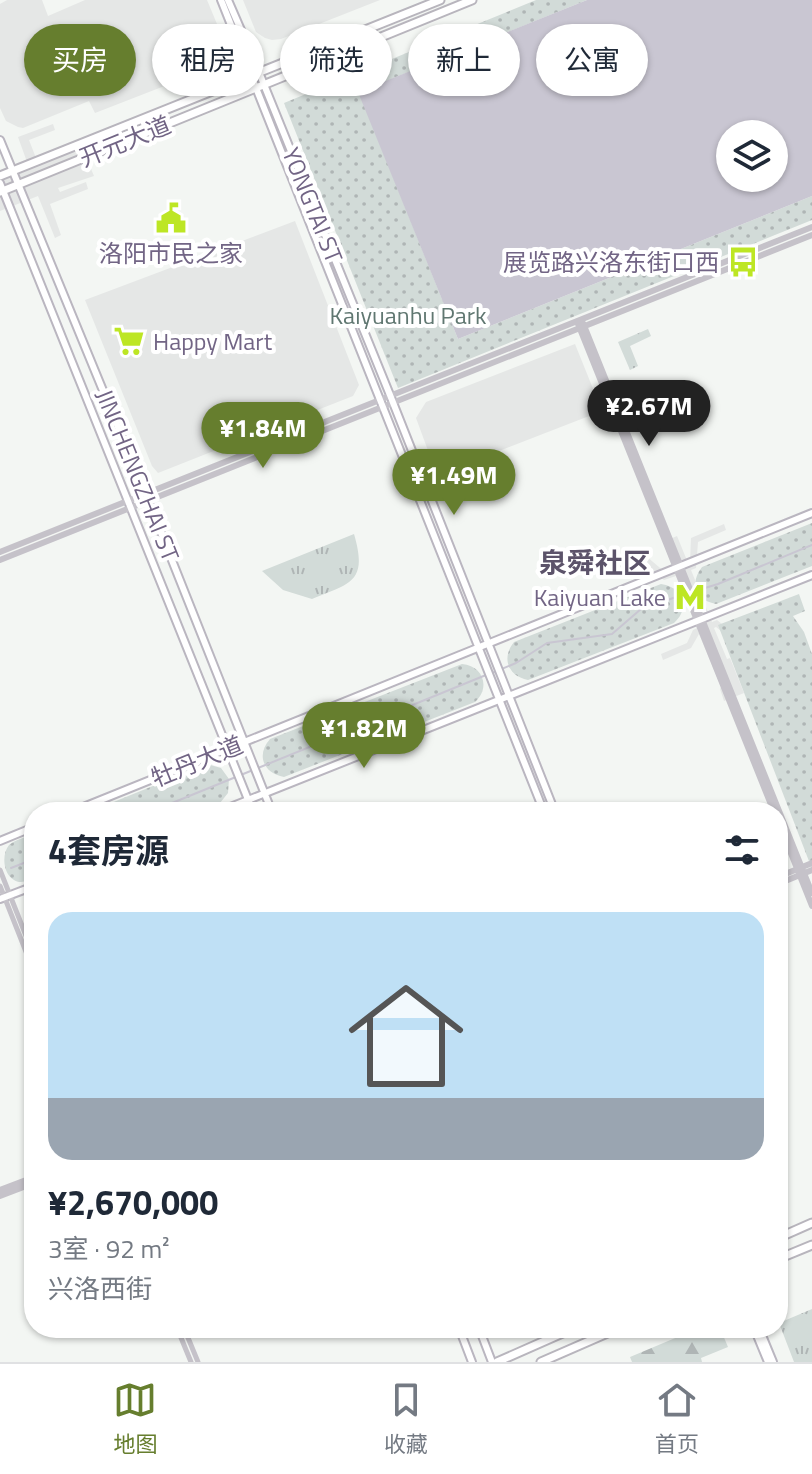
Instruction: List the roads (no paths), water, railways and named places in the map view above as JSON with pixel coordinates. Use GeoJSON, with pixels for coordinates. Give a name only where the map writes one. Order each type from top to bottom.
{"type":"FeatureCollection","features":[{"type":"Feature","properties":{"kind":"main road","name":"YONGTAI ST"},"geometry":{"type":"LineString","coordinates":[[221,0],[230,24]]}},
{"type":"Feature","properties":{"kind":"main road","name":"YONGTAI ST"},"geometry":{"type":"LineString","coordinates":[[228,0],[238,24]]}},
{"type":"Feature","properties":{"kind":"main road","name":"开元大道"},"geometry":{"type":"LineString","coordinates":[[264,70],[440,0]]}},
{"type":"Feature","properties":{"kind":"main road","name":"开元大道"},"geometry":{"type":"LineString","coordinates":[[264,84],[450,3],[472,0]]}},
{"type":"Feature","properties":{"kind":"main road","name":"YONGTAI ST"},"geometry":{"type":"LineString","coordinates":[[264,84],[551,802]]}},
{"type":"Feature","properties":{"kind":"main road","name":"开元大道"},"geometry":{"type":"LineString","coordinates":[[0,176],[200,96]]}},
{"type":"Feature","properties":{"kind":"main road","name":"开元大道"},"geometry":{"type":"LineString","coordinates":[[1,188],[18,184],[235,96]]}},
{"type":"Feature","properties":{"kind":"main road","name":"YONGTAI ST"},"geometry":{"type":"LineString","coordinates":[[258,96],[540,802]]}},
{"type":"Feature","properties":{"kind":"main road","name":"JINCHENGZHAI ST"},"geometry":{"type":"LineString","coordinates":[[0,140],[268,802]]}},
{"type":"Feature","properties":{"kind":"main road","name":"JINCHENGZHAI ST"},"geometry":{"type":"LineString","coordinates":[[1,188],[248,800]]}},
{"type":"Feature","properties":{"kind":"main road","name":"牡丹大道"},"geometry":{"type":"LineString","coordinates":[[96,802],[812,513]]}},
{"type":"Feature","properties":{"kind":"main road"},"geometry":{"type":"LineString","coordinates":[[243,802],[812,575]]}},
{"type":"Feature","properties":{"kind":"main road"},"geometry":{"type":"LineString","coordinates":[[0,841],[24,831]]}},
{"type":"Feature","properties":{"kind":"main road"},"geometry":{"type":"LineString","coordinates":[[5,898],[24,890]]}},
{"type":"Feature","properties":{"kind":"main road"},"geometry":{"type":"LineString","coordinates":[[788,1234],[812,1223]]}},
{"type":"Feature","properties":{"kind":"main road"},"geometry":{"type":"LineString","coordinates":[[788,1255],[812,1245]]}},
{"type":"Feature","properties":{"kind":"main road"},"geometry":{"type":"LineString","coordinates":[[463,1338],[472,1362]]}},
{"type":"Feature","properties":{"kind":"main road"},"geometry":{"type":"LineString","coordinates":[[484,1338],[495,1362],[551,1338]]}},
{"type":"Feature","properties":{"kind":"main road"},"geometry":{"type":"LineString","coordinates":[[541,1362],[596,1338]]}},
{"type":"Feature","properties":{"kind":"main road"},"geometry":{"type":"LineString","coordinates":[[761,1338],[771,1362]]}},
{"type":"Feature","properties":{"kind":"street"},"geometry":{"type":"LineString","coordinates":[[580,324],[812,227]]}},
{"type":"Feature","properties":{"kind":"street"},"geometry":{"type":"LineString","coordinates":[[0,560],[382,402],[812,235]]}},
{"type":"Feature","properties":{"kind":"street"},"geometry":{"type":"LineString","coordinates":[[580,324],[770,802]]}},
{"type":"Feature","properties":{"kind":"street"},"geometry":{"type":"LineString","coordinates":[[0,552],[130,504]]}},
{"type":"Feature","properties":{"kind":"street"},"geometry":{"type":"LineString","coordinates":[[699,621],[774,802]]}},
{"type":"Feature","properties":{"kind":"street"},"geometry":{"type":"LineString","coordinates":[[788,835],[812,893]]}},
{"type":"Feature","properties":{"kind":"street"},"geometry":{"type":"LineString","coordinates":[[788,841],[803,871],[812,906]]}},
{"type":"Feature","properties":{"kind":"street"},"geometry":{"type":"LineString","coordinates":[[803,871],[812,863]]}},
{"type":"Feature","properties":{"kind":"street"},"geometry":{"type":"LineString","coordinates":[[0,870],[5,898],[24,936]]}},
{"type":"Feature","properties":{"kind":"street"},"geometry":{"type":"LineString","coordinates":[[0,886],[24,946]]}},
{"type":"Feature","properties":{"kind":"street"},"geometry":{"type":"LineString","coordinates":[[0,1193],[24,1184]]}},
{"type":"Feature","properties":{"kind":"street"},"geometry":{"type":"LineString","coordinates":[[181,1338],[191,1362]]}},
{"type":"Feature","properties":{"kind":"street"},"geometry":{"type":"LineString","coordinates":[[188,1338],[198,1362]]}},
{"type":"Feature","properties":{"kind":"waterway"},"geometry":{"type":"LineString","coordinates":[[695,591],[812,545]]}},
{"type":"Feature","properties":{"kind":"waterway"},"geometry":{"type":"LineString","coordinates":[[492,673],[516,663],[547,643],[612,634],[641,609],[685,594]]}},
{"type":"Feature","properties":{"kind":"waterway"},"geometry":{"type":"LineString","coordinates":[[258,768],[486,675]]}},
{"type":"Feature","properties":{"kind":"waterway"},"geometry":{"type":"LineString","coordinates":[[175,802],[253,770]]}},
{"type":"Feature","properties":{"kind":"waterway"},"geometry":{"type":"LineString","coordinates":[[11,868],[24,863]]}},
{"type":"Feature","properties":{"kind":"place","name":"洛阳市民之家"},"geometry":{"type":"Point","coordinates":[171,218]}},
{"type":"Feature","properties":{"kind":"place","name":"展览路兴洛东街口西"},"geometry":{"type":"Point","coordinates":[743,262]}},
{"type":"Feature","properties":{"kind":"place","name":"Happy Mart"},"geometry":{"type":"Point","coordinates":[129,341]}},
{"type":"Feature","properties":{"kind":"place","name":"Kaiyuan Lake"},"geometry":{"type":"Point","coordinates":[690,597]}},
{"type":"Feature","properties":{"kind":"district","name":"泉舜社区"},"geometry":{"type":"Point","coordinates":[595,562]}},
{"type":"Feature","properties":{"kind":"park label","name":"Kaiyuanhu Park"},"geometry":{"type":"Point","coordinates":[408,315]}}]}
